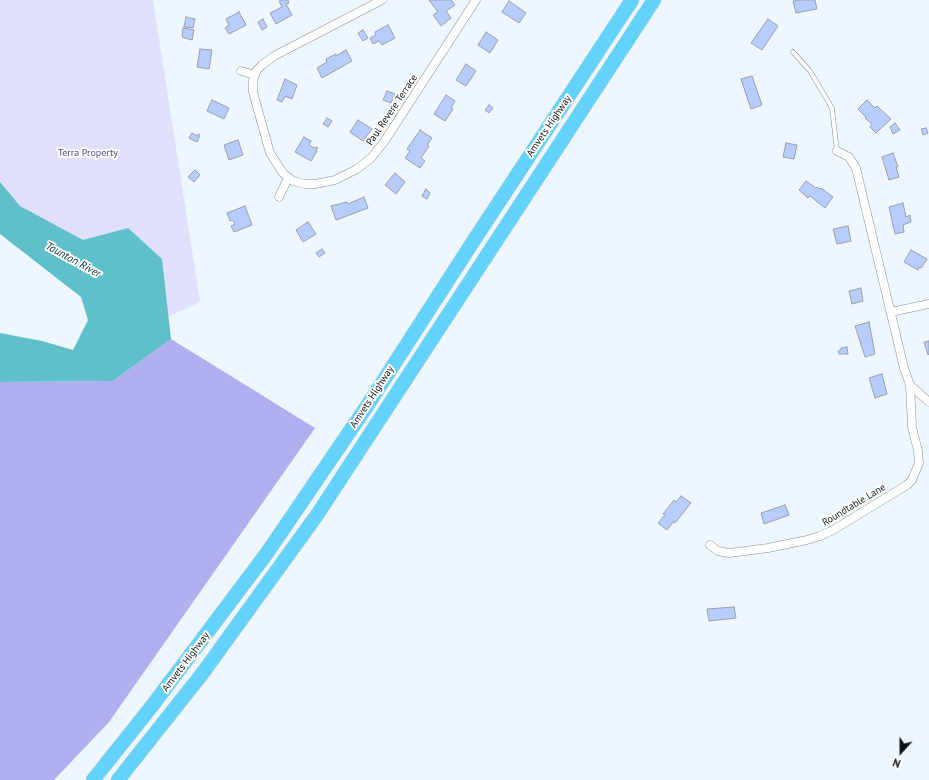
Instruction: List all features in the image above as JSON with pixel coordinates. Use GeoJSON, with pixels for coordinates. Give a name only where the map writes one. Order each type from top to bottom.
{"type":"FeatureCollection","features":[{"type":"Feature","properties":{"kind":"highway","name":"Amvets Highway"},"geometry":{"type":"LineString","coordinates":[[93,780],[152,706],[267,553],[367,406],[632,0]]}},
{"type":"Feature","properties":{"kind":"highway","name":"Amvets Highway"},"geometry":{"type":"LineString","coordinates":[[118,780],[202,674],[317,515],[654,0]]}},
{"type":"Feature","properties":{"kind":"street"},"geometry":{"type":"LineString","coordinates":[[279,197],[288,178],[278,167],[270,153],[253,92],[252,86],[255,75],[262,64],[274,56],[382,0]]}},
{"type":"Feature","properties":{"kind":"street","name":"Paul Revere Terrace"},"geometry":{"type":"LineString","coordinates":[[288,178],[305,184],[325,182],[350,173],[371,158],[384,142],[476,0]]}},
{"type":"Feature","properties":{"kind":"street"},"geometry":{"type":"LineString","coordinates":[[241,70],[255,75]]}},
{"type":"Feature","properties":{"kind":"street","name":"Roundtable Lane"},"geometry":{"type":"LineString","coordinates":[[710,546],[718,551],[729,553],[768,548],[820,536],[833,530],[907,485],[912,480],[919,463],[918,451],[912,427],[910,386],[904,368],[856,168],[849,157],[837,151]]}},
{"type":"Feature","properties":{"kind":"street"},"geometry":{"type":"LineString","coordinates":[[891,312],[929,304]]}},
{"type":"Feature","properties":{"kind":"street"},"geometry":{"type":"LineString","coordinates":[[910,386],[929,402]]}},
{"type":"Feature","properties":{"kind":"lane"},"geometry":{"type":"LineString","coordinates":[[794,52],[810,71],[832,108],[837,151]]}},
{"type":"Feature","properties":{"kind":"green space","name":"Terra Property"},"geometry":{"type":"Polygon","coordinates":[[[0,0],[153,0],[200,302],[146,327],[45,230],[0,190],[0,0]]]}},
{"type":"Feature","properties":{"kind":"shaded area"},"geometry":{"type":"Polygon","coordinates":[[[171,339],[315,428],[109,722],[54,780],[0,780],[0,382],[113,381],[171,339]]]}},
{"type":"Feature","properties":{"kind":"water","name":"Taunton River"},"geometry":{"type":"Polygon","coordinates":[[[0,182],[20,206],[83,240],[128,228],[162,259],[171,339],[113,381],[0,382],[0,333],[42,341],[73,350],[88,320],[81,297],[0,234],[0,182]]]}},
{"type":"Feature","properties":{"kind":"building"},"geometry":{"type":"Polygon","coordinates":[[[288,0],[289,3],[286,4],[292,15],[276,24],[270,13],[282,7],[279,1],[288,0]]]}},
{"type":"Feature","properties":{"kind":"building"},"geometry":{"type":"Polygon","coordinates":[[[429,0],[451,0],[455,5],[446,11],[451,18],[441,26],[433,15],[438,12],[429,0]]]}},
{"type":"Feature","properties":{"kind":"building"},"geometry":{"type":"Polygon","coordinates":[[[815,0],[817,9],[796,13],[793,1],[815,0]]]}},
{"type":"Feature","properties":{"kind":"building"},"geometry":{"type":"Polygon","coordinates":[[[509,1],[526,13],[519,23],[502,12],[509,1]]]}},
{"type":"Feature","properties":{"kind":"building"},"geometry":{"type":"Polygon","coordinates":[[[239,12],[246,25],[229,34],[225,28],[229,25],[226,19],[239,12]]]}},
{"type":"Feature","properties":{"kind":"building"},"geometry":{"type":"Polygon","coordinates":[[[186,17],[195,19],[193,28],[184,27],[186,17]]]}},
{"type":"Feature","properties":{"kind":"building"},"geometry":{"type":"Polygon","coordinates":[[[263,19],[267,27],[262,30],[258,22],[263,19]]]}},
{"type":"Feature","properties":{"kind":"building"},"geometry":{"type":"Polygon","coordinates":[[[768,19],[778,26],[762,50],[751,43],[768,19]]]}},
{"type":"Feature","properties":{"kind":"building"},"geometry":{"type":"Polygon","coordinates":[[[388,25],[395,38],[382,45],[379,41],[373,44],[370,38],[376,35],[375,32],[388,25]]]}},
{"type":"Feature","properties":{"kind":"building"},"geometry":{"type":"Polygon","coordinates":[[[183,28],[194,30],[192,40],[182,37],[183,28]]]}},
{"type":"Feature","properties":{"kind":"building"},"geometry":{"type":"Polygon","coordinates":[[[363,30],[368,38],[363,41],[358,33],[363,30]]]}},
{"type":"Feature","properties":{"kind":"building"},"geometry":{"type":"Polygon","coordinates":[[[486,32],[498,40],[490,53],[478,45],[486,32]]]}},
{"type":"Feature","properties":{"kind":"building"},"geometry":{"type":"Polygon","coordinates":[[[200,49],[212,50],[209,69],[197,67],[200,49]]]}},
{"type":"Feature","properties":{"kind":"building"},"geometry":{"type":"Polygon","coordinates":[[[346,50],[352,61],[322,78],[317,68],[327,62],[326,59],[336,54],[336,56],[346,50]]]}},
{"type":"Feature","properties":{"kind":"building"},"geometry":{"type":"Polygon","coordinates":[[[466,64],[476,71],[466,86],[456,80],[466,64]]]}},
{"type":"Feature","properties":{"kind":"building"},"geometry":{"type":"Polygon","coordinates":[[[752,76],[762,105],[751,109],[741,79],[752,76]]]}},
{"type":"Feature","properties":{"kind":"building"},"geometry":{"type":"Polygon","coordinates":[[[285,79],[297,85],[292,99],[285,96],[282,102],[277,100],[285,79]]]}},
{"type":"Feature","properties":{"kind":"building"},"geometry":{"type":"Polygon","coordinates":[[[387,91],[395,94],[391,103],[383,100],[387,91]]]}},
{"type":"Feature","properties":{"kind":"building"},"geometry":{"type":"Polygon","coordinates":[[[446,95],[455,101],[451,108],[453,109],[445,121],[434,114],[446,95]]]}},
{"type":"Feature","properties":{"kind":"building"},"geometry":{"type":"Polygon","coordinates":[[[212,100],[229,108],[224,119],[207,111],[212,100]]]}},
{"type":"Feature","properties":{"kind":"building"},"geometry":{"type":"Polygon","coordinates":[[[867,100],[875,108],[877,106],[891,119],[876,133],[870,127],[872,124],[858,109],[867,100]]]}},
{"type":"Feature","properties":{"kind":"building"},"geometry":{"type":"Polygon","coordinates":[[[489,105],[493,108],[489,113],[485,110],[489,105]]]}},
{"type":"Feature","properties":{"kind":"building"},"geometry":{"type":"Polygon","coordinates":[[[327,118],[332,121],[328,127],[323,124],[327,118]]]}},
{"type":"Feature","properties":{"kind":"building"},"geometry":{"type":"Polygon","coordinates":[[[358,120],[372,129],[363,141],[350,132],[358,120]]]}},
{"type":"Feature","properties":{"kind":"building"},"geometry":{"type":"Polygon","coordinates":[[[895,123],[900,130],[893,134],[890,127],[895,123]]]}},
{"type":"Feature","properties":{"kind":"building"},"geometry":{"type":"Polygon","coordinates":[[[926,128],[928,133],[923,135],[921,129],[926,128]]]}},
{"type":"Feature","properties":{"kind":"building"},"geometry":{"type":"Polygon","coordinates":[[[420,130],[432,138],[427,145],[429,146],[421,158],[425,161],[420,168],[405,158],[410,151],[407,149],[420,130]]]}},
{"type":"Feature","properties":{"kind":"building"},"geometry":{"type":"Polygon","coordinates":[[[192,133],[197,136],[198,134],[200,135],[197,142],[189,138],[192,133]]]}},
{"type":"Feature","properties":{"kind":"building"},"geometry":{"type":"Polygon","coordinates":[[[304,137],[311,141],[309,145],[314,148],[318,148],[311,161],[295,152],[304,137]]]}},
{"type":"Feature","properties":{"kind":"building"},"geometry":{"type":"Polygon","coordinates":[[[238,140],[243,155],[229,160],[224,145],[238,140]]]}},
{"type":"Feature","properties":{"kind":"building"},"geometry":{"type":"Polygon","coordinates":[[[786,143],[797,145],[794,159],[783,157],[786,143]]]}},
{"type":"Feature","properties":{"kind":"building"},"geometry":{"type":"Polygon","coordinates":[[[893,153],[898,167],[896,167],[899,177],[889,180],[882,157],[893,153]]]}},
{"type":"Feature","properties":{"kind":"building"},"geometry":{"type":"Polygon","coordinates":[[[195,170],[200,175],[194,182],[188,177],[195,170]]]}},
{"type":"Feature","properties":{"kind":"building"},"geometry":{"type":"Polygon","coordinates":[[[395,173],[405,182],[396,194],[385,185],[395,173]]]}},
{"type":"Feature","properties":{"kind":"building"},"geometry":{"type":"Polygon","coordinates":[[[806,181],[816,188],[821,188],[833,197],[825,208],[810,196],[808,198],[799,190],[806,181]]]}},
{"type":"Feature","properties":{"kind":"building"},"geometry":{"type":"Polygon","coordinates":[[[426,189],[430,193],[427,199],[422,196],[426,189]]]}},
{"type":"Feature","properties":{"kind":"building"},"geometry":{"type":"Polygon","coordinates":[[[364,197],[368,208],[336,220],[331,206],[347,202],[348,204],[364,197]]]}},
{"type":"Feature","properties":{"kind":"building"},"geometry":{"type":"Polygon","coordinates":[[[903,203],[906,217],[910,215],[911,222],[903,225],[904,232],[895,234],[889,207],[903,203]]]}},
{"type":"Feature","properties":{"kind":"building"},"geometry":{"type":"Polygon","coordinates":[[[245,206],[252,225],[234,232],[231,226],[235,224],[233,220],[230,221],[227,213],[245,206]]]}},
{"type":"Feature","properties":{"kind":"building"},"geometry":{"type":"Polygon","coordinates":[[[308,222],[316,234],[303,242],[296,230],[308,222]]]}},
{"type":"Feature","properties":{"kind":"building"},"geometry":{"type":"Polygon","coordinates":[[[848,226],[851,241],[837,244],[833,229],[848,226]]]}},
{"type":"Feature","properties":{"kind":"building"},"geometry":{"type":"Polygon","coordinates":[[[322,249],[325,253],[319,257],[316,253],[322,249]]]}},
{"type":"Feature","properties":{"kind":"building"},"geometry":{"type":"Polygon","coordinates":[[[911,250],[927,259],[918,270],[904,262],[911,250]]]}},
{"type":"Feature","properties":{"kind":"building"},"geometry":{"type":"Polygon","coordinates":[[[861,288],[863,301],[852,304],[849,291],[861,288]]]}},
{"type":"Feature","properties":{"kind":"building"},"geometry":{"type":"Polygon","coordinates":[[[869,322],[875,354],[865,357],[855,326],[869,322]]]}},
{"type":"Feature","properties":{"kind":"building"},"geometry":{"type":"Polygon","coordinates":[[[929,341],[929,354],[928,355],[924,342],[929,341]]]}},
{"type":"Feature","properties":{"kind":"building"},"geometry":{"type":"Polygon","coordinates":[[[847,347],[848,354],[839,354],[838,351],[841,350],[841,348],[847,347]]]}},
{"type":"Feature","properties":{"kind":"building"},"geometry":{"type":"Polygon","coordinates":[[[882,374],[887,394],[875,398],[869,378],[882,374]]]}},
{"type":"Feature","properties":{"kind":"building"},"geometry":{"type":"Polygon","coordinates":[[[681,496],[691,503],[675,523],[673,522],[667,530],[658,523],[674,500],[676,502],[681,496]]]}},
{"type":"Feature","properties":{"kind":"building"},"geometry":{"type":"Polygon","coordinates":[[[785,505],[789,515],[764,524],[761,513],[785,505]]]}},
{"type":"Feature","properties":{"kind":"building"},"geometry":{"type":"Polygon","coordinates":[[[734,607],[736,618],[709,621],[707,609],[734,607]]]}}]}
